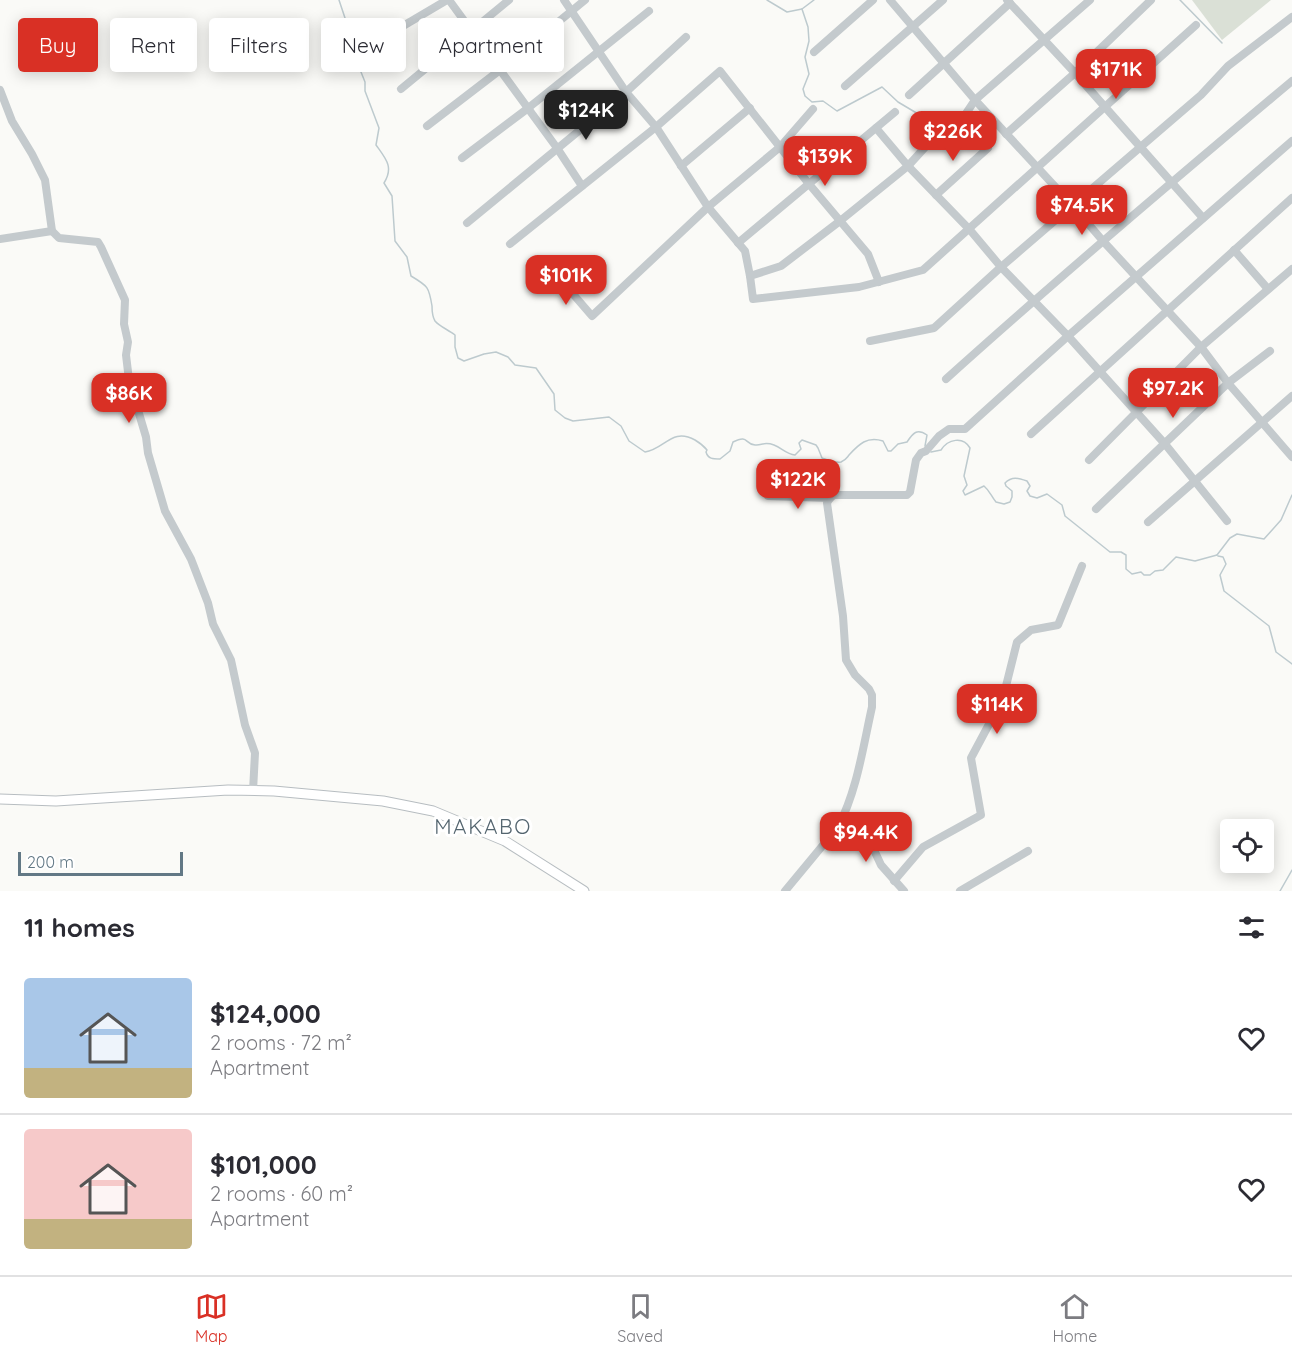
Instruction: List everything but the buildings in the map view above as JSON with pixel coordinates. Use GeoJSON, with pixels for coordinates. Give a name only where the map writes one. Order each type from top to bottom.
{"type":"FeatureCollection","features":[{"type":"Feature","properties":{"kind":"main road"},"geometry":{"type":"LineString","coordinates":[[0,800],[56,801],[208,791],[274,791],[383,801],[433,811],[505,841],[584,891]]}},
{"type":"Feature","properties":{"kind":"street"},"geometry":{"type":"LineString","coordinates":[[406,24],[448,0],[462,18]]}},
{"type":"Feature","properties":{"kind":"street"},"geometry":{"type":"LineString","coordinates":[[488,18],[509,0]]}},
{"type":"Feature","properties":{"kind":"street"},"geometry":{"type":"LineString","coordinates":[[564,0],[626,92],[656,127],[708,207],[745,251],[753,299],[859,287],[923,270],[1197,25]]}},
{"type":"Feature","properties":{"kind":"street"},"geometry":{"type":"LineString","coordinates":[[563,18],[585,0]]}},
{"type":"Feature","properties":{"kind":"street"},"geometry":{"type":"LineString","coordinates":[[814,52],[873,0]]}},
{"type":"Feature","properties":{"kind":"street"},"geometry":{"type":"LineString","coordinates":[[890,0],[975,100],[1201,347],[1228,383],[1292,457]]}},
{"type":"Feature","properties":{"kind":"street"},"geometry":{"type":"LineString","coordinates":[[845,86],[943,0]]}},
{"type":"Feature","properties":{"kind":"street"},"geometry":{"type":"LineString","coordinates":[[750,276],[781,266],[908,166],[928,144],[965,115],[975,100],[1089,0]]}},
{"type":"Feature","properties":{"kind":"street"},"geometry":{"type":"LineString","coordinates":[[1006,134],[1075,73],[1151,0]]}},
{"type":"Feature","properties":{"kind":"street"},"geometry":{"type":"LineString","coordinates":[[909,95],[1008,2],[1105,106],[1203,219]]}},
{"type":"Feature","properties":{"kind":"street"},"geometry":{"type":"LineString","coordinates":[[462,158],[649,11]]}},
{"type":"Feature","properties":{"kind":"street"},"geometry":{"type":"LineString","coordinates":[[870,341],[934,328],[1001,267],[1201,95],[1228,66],[1292,17]]}},
{"type":"Feature","properties":{"kind":"street"},"geometry":{"type":"LineString","coordinates":[[467,223],[626,92],[686,37]]}},
{"type":"Feature","properties":{"kind":"street"},"geometry":{"type":"LineString","coordinates":[[510,244],[656,127],[720,71],[809,184],[868,254],[879,282]]}},
{"type":"Feature","properties":{"kind":"street"},"geometry":{"type":"LineString","coordinates":[[401,89],[422,72]]}},
{"type":"Feature","properties":{"kind":"street"},"geometry":{"type":"LineString","coordinates":[[427,126],[497,72]]}},
{"type":"Feature","properties":{"kind":"street"},"geometry":{"type":"LineString","coordinates":[[501,72],[582,186]]}},
{"type":"Feature","properties":{"kind":"street"},"geometry":{"type":"LineString","coordinates":[[946,379],[1171,182],[1292,81]]}},
{"type":"Feature","properties":{"kind":"street"},"geometry":{"type":"LineString","coordinates":[[0,90],[12,121],[45,180],[52,231],[59,238],[98,242],[125,300],[124,324],[128,342],[126,354],[129,380],[146,437],[148,453],[165,512],[191,559],[208,603],[213,624],[231,660],[245,726],[255,753],[253,791]]}},
{"type":"Feature","properties":{"kind":"street"},"geometry":{"type":"LineString","coordinates":[[681,166],[750,108]]}},
{"type":"Feature","properties":{"kind":"street"},"geometry":{"type":"LineString","coordinates":[[560,279],[592,316],[708,207],[780,147],[813,109]]}},
{"type":"Feature","properties":{"kind":"street"},"geometry":{"type":"LineString","coordinates":[[738,243],[895,112]]}},
{"type":"Feature","properties":{"kind":"street"},"geometry":{"type":"LineString","coordinates":[[876,128],[908,166],[1136,411],[1227,521]]}},
{"type":"Feature","properties":{"kind":"street"},"geometry":{"type":"LineString","coordinates":[[785,891],[838,827],[843,817],[853,788],[872,707],[872,695],[869,689],[855,675],[846,660],[843,616],[827,503],[830,498],[834,495],[907,495],[910,492],[916,460],[939,436],[949,429],[965,429],[1068,336],[1290,146]]}},
{"type":"Feature","properties":{"kind":"street"},"geometry":{"type":"LineString","coordinates":[[936,195],[988,148]]}},
{"type":"Feature","properties":{"kind":"street"},"geometry":{"type":"LineString","coordinates":[[1031,434],[1292,198]]}},
{"type":"Feature","properties":{"kind":"street"},"geometry":{"type":"LineString","coordinates":[[0,239],[52,231]]}},
{"type":"Feature","properties":{"kind":"street"},"geometry":{"type":"LineString","coordinates":[[1234,250],[1268,290]]}},
{"type":"Feature","properties":{"kind":"street"},"geometry":{"type":"LineString","coordinates":[[1089,460],[1201,347],[1292,269]]}},
{"type":"Feature","properties":{"kind":"street"},"geometry":{"type":"LineString","coordinates":[[1096,509],[1228,383],[1270,351]]}},
{"type":"Feature","properties":{"kind":"street"},"geometry":{"type":"LineString","coordinates":[[1148,522],[1292,396]]}},
{"type":"Feature","properties":{"kind":"street"},"geometry":{"type":"LineString","coordinates":[[768,496],[830,498]]}},
{"type":"Feature","properties":{"kind":"street"},"geometry":{"type":"LineString","coordinates":[[894,881],[923,847],[981,815],[971,758],[1003,698],[1017,642],[1031,630],[1058,625],[1082,566]]}},
{"type":"Feature","properties":{"kind":"street"},"geometry":{"type":"LineString","coordinates":[[843,817],[868,837],[881,865],[904,891]]}},
{"type":"Feature","properties":{"kind":"street"},"geometry":{"type":"LineString","coordinates":[[960,891],[1028,851]]}},
{"type":"Feature","properties":{"kind":"shaded area"},"geometry":{"type":"Polygon","coordinates":[[[1192,0],[1271,0],[1222,40],[1192,0]]]}},
{"type":"Feature","properties":{"kind":"waterway"},"geometry":{"type":"LineString","coordinates":[[339,0],[346,21],[343,37],[345,53],[361,72],[365,82],[365,91],[379,128],[376,145],[388,163],[384,183],[392,196],[395,241],[407,257],[411,276],[429,291],[435,321],[455,335],[458,358],[464,361],[496,352],[508,357],[515,365],[536,368],[554,394],[555,410],[565,418],[573,421],[609,417],[621,426],[629,441],[645,452],[680,436],[703,445],[709,457],[713,459],[720,459],[730,451],[733,442],[742,439],[755,445],[767,443],[774,445],[795,455],[801,449],[799,443],[802,440],[816,445],[822,458],[839,462],[845,460],[856,447],[868,440],[883,441],[888,451],[891,451],[898,444],[907,442],[915,433],[921,432],[927,435],[925,446]]}},
{"type":"Feature","properties":{"kind":"waterway"},"geometry":{"type":"LineString","coordinates":[[767,0],[787,12],[802,9],[814,0]]}},
{"type":"Feature","properties":{"kind":"waterway"},"geometry":{"type":"LineString","coordinates":[[1180,0],[1222,43]]}},
{"type":"Feature","properties":{"kind":"waterway"},"geometry":{"type":"LineString","coordinates":[[802,9],[808,27],[809,41],[805,57],[809,74],[803,89],[805,96],[812,102],[823,101],[837,111],[882,87],[898,102],[930,121],[948,124]]}},
{"type":"Feature","properties":{"kind":"waterway"},"geometry":{"type":"LineString","coordinates":[[956,126],[962,131],[993,143]]}},
{"type":"Feature","properties":{"kind":"waterway"},"geometry":{"type":"LineString","coordinates":[[931,452],[941,450],[951,441],[960,440],[967,444],[970,448],[964,476],[967,485],[963,491],[965,495],[984,486],[996,502],[1004,504],[1010,502],[1012,497],[1012,491],[1005,483],[1015,478],[1027,481],[1030,486],[1027,491],[1030,496],[1037,498],[1047,494],[1062,505],[1065,516],[1110,552],[1121,552],[1126,555],[1126,569],[1132,574],[1141,572],[1144,575],[1150,575],[1155,571],[1163,570],[1176,557],[1195,561],[1217,555]]}},
{"type":"Feature","properties":{"kind":"waterway"},"geometry":{"type":"LineString","coordinates":[[1217,555],[1230,538],[1237,534],[1264,539],[1281,520],[1292,495]]}},
{"type":"Feature","properties":{"kind":"waterway"},"geometry":{"type":"LineString","coordinates":[[1218,556],[1223,557],[1226,564],[1220,575],[1224,591],[1269,626],[1276,652],[1292,664]]}},
{"type":"Feature","properties":{"kind":"waterway"},"geometry":{"type":"LineString","coordinates":[[1280,891],[1292,870]]}},
{"type":"Feature","properties":{"kind":"district","name":"MAKABO"},"geometry":{"type":"Point","coordinates":[483,827]}}]}
